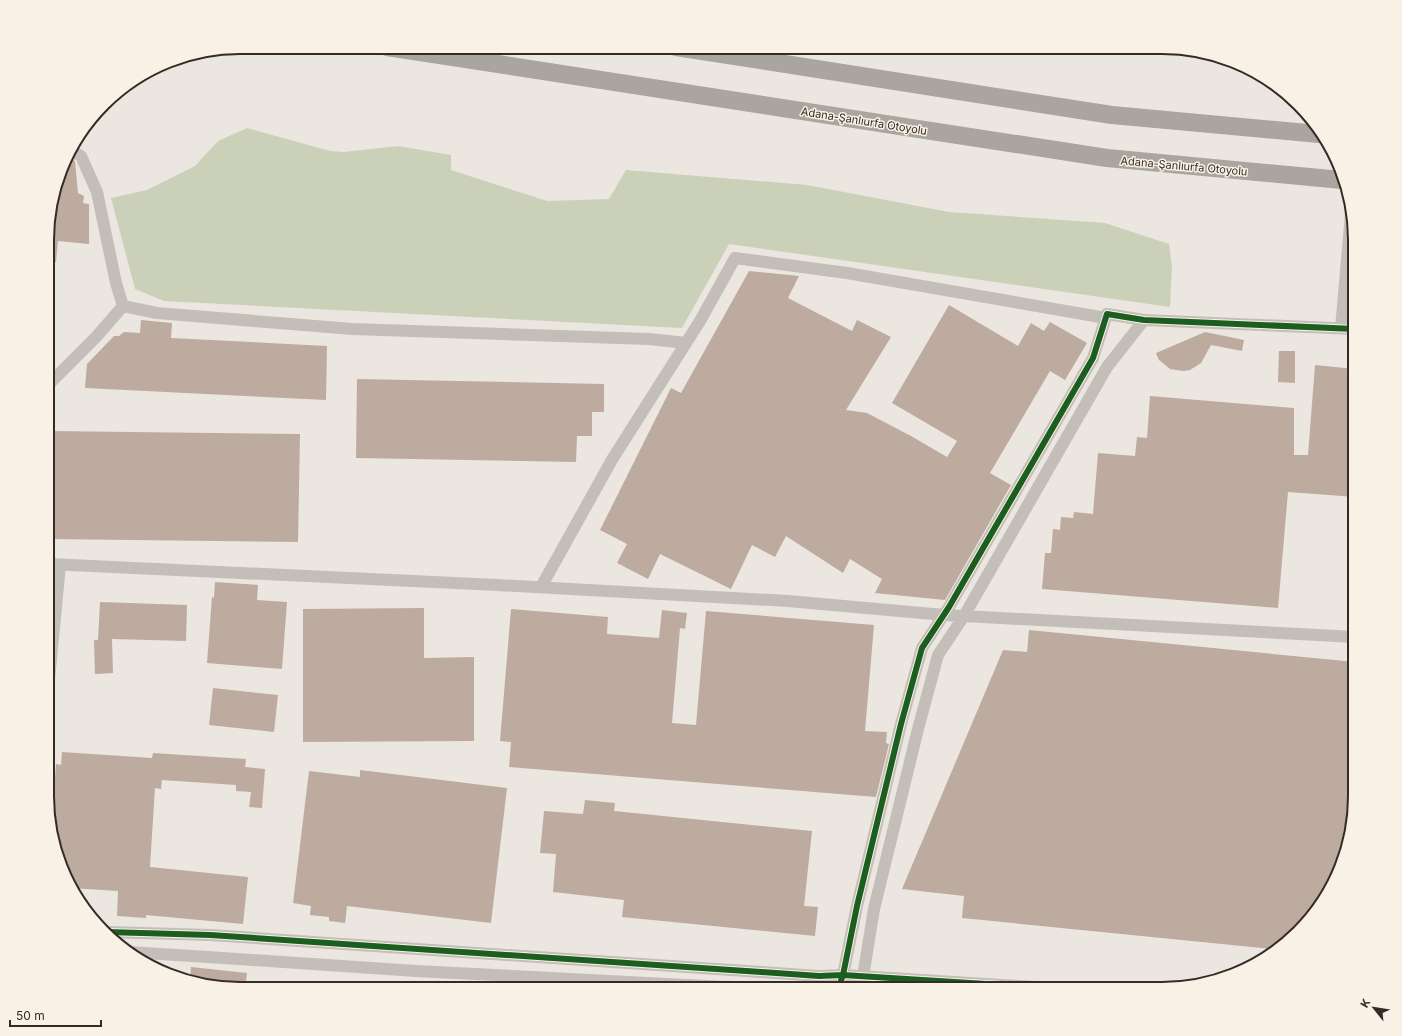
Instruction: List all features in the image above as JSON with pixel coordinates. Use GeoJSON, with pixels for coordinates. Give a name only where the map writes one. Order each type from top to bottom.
{"type":"FeatureCollection","features":[{"type":"Feature","properties":{"kind":"highway","name":"Adana-Şanlıurfa Otoyolu"},"geometry":{"type":"LineString","coordinates":[[432,54],[1107,158],[1338,180]]}},
{"type":"Feature","properties":{"kind":"highway"},"geometry":{"type":"LineString","coordinates":[[721,54],[1112,115],[1315,134]]}},
{"type":"Feature","properties":{"kind":"street"},"geometry":{"type":"LineString","coordinates":[[76,153],[81,156],[97,192],[116,282],[123,306]]}},
{"type":"Feature","properties":{"kind":"street"},"geometry":{"type":"LineString","coordinates":[[1341,328],[1348,248]]}},
{"type":"Feature","properties":{"kind":"street"},"geometry":{"type":"LineString","coordinates":[[541,587],[613,458],[700,321],[735,258],[847,273],[1107,316],[1144,320],[1348,328]]}},
{"type":"Feature","properties":{"kind":"street"},"geometry":{"type":"LineString","coordinates":[[123,306],[157,313],[352,329],[649,339],[686,343]]}},
{"type":"Feature","properties":{"kind":"street"},"geometry":{"type":"LineString","coordinates":[[54,379],[97,336],[123,306]]}},
{"type":"Feature","properties":{"kind":"street"},"geometry":{"type":"LineString","coordinates":[[840,982],[857,906],[901,724],[922,648],[944,615],[1093,358],[1107,316]]}},
{"type":"Feature","properties":{"kind":"street"},"geometry":{"type":"LineString","coordinates":[[862,982],[874,910],[918,729],[938,655],[964,616],[1107,367],[1144,320]]}},
{"type":"Feature","properties":{"kind":"street"},"geometry":{"type":"LineString","coordinates":[[54,564],[541,587],[788,601],[944,615],[1348,637]]}},
{"type":"Feature","properties":{"kind":"street"},"geometry":{"type":"LineString","coordinates":[[113,932],[210,934],[753,972],[819,976],[843,975],[956,982]]}},
{"type":"Feature","properties":{"kind":"street"},"geometry":{"type":"LineString","coordinates":[[139,953],[416,971],[629,982]]}},
{"type":"Feature","properties":{"kind":"green space"},"geometry":{"type":"Polygon","coordinates":[[[247,128],[330,151],[344,152],[398,146],[451,155],[451,170],[547,201],[609,199],[626,170],[807,185],[949,212],[1105,223],[1169,244],[1172,267],[1170,307],[729,244],[682,328],[164,301],[135,289],[111,198],[147,190],[195,166],[218,141],[247,128]]]}},
{"type":"Feature","properties":{"kind":"building"},"geometry":{"type":"Polygon","coordinates":[[[72,160],[75,161],[78,193],[84,196],[83,203],[89,204],[89,244],[58,241],[56,262],[54,262],[54,227],[60,192],[72,160]]]}},
{"type":"Feature","properties":{"kind":"building"},"geometry":{"type":"Polygon","coordinates":[[[749,271],[799,276],[788,298],[852,331],[857,320],[891,337],[846,410],[867,413],[947,457],[957,441],[892,403],[949,305],[1018,346],[1031,323],[1044,331],[1050,322],[1087,343],[1065,380],[1050,371],[990,473],[1011,485],[945,600],[875,593],[882,579],[850,559],[843,573],[786,536],[775,557],[752,545],[731,589],[660,554],[648,579],[617,563],[627,544],[600,530],[671,388],[681,393],[749,271]]]}},
{"type":"Feature","properties":{"kind":"building"},"geometry":{"type":"Polygon","coordinates":[[[141,320],[172,323],[171,338],[327,346],[326,400],[85,388],[87,364],[114,336],[119,336],[124,332],[140,333],[141,320]]]}},
{"type":"Feature","properties":{"kind":"building"},"geometry":{"type":"Polygon","coordinates":[[[1205,332],[1244,340],[1242,351],[1211,345],[1201,363],[1190,370],[1183,371],[1170,369],[1159,360],[1156,353],[1205,332]]]}},
{"type":"Feature","properties":{"kind":"building"},"geometry":{"type":"Polygon","coordinates":[[[1279,351],[1295,351],[1295,383],[1278,382],[1279,351]]]}},
{"type":"Feature","properties":{"kind":"building"},"geometry":{"type":"Polygon","coordinates":[[[1315,365],[1348,368],[1348,496],[1288,492],[1278,608],[1042,589],[1045,553],[1051,553],[1053,529],[1060,530],[1061,517],[1073,518],[1074,512],[1093,514],[1098,453],[1135,456],[1137,437],[1147,438],[1150,396],[1294,408],[1294,455],[1308,455],[1315,365]]]}},
{"type":"Feature","properties":{"kind":"building"},"geometry":{"type":"Polygon","coordinates":[[[357,379],[604,384],[604,412],[592,412],[592,436],[577,436],[576,462],[356,458],[357,379]]]}},
{"type":"Feature","properties":{"kind":"building"},"geometry":{"type":"Polygon","coordinates":[[[54,431],[300,434],[298,542],[54,539],[54,431]]]}},
{"type":"Feature","properties":{"kind":"building"},"geometry":{"type":"Polygon","coordinates":[[[215,582],[258,585],[257,600],[287,602],[282,669],[207,663],[212,597],[214,598],[215,582]]]}},
{"type":"Feature","properties":{"kind":"building"},"geometry":{"type":"Polygon","coordinates":[[[100,602],[187,605],[186,641],[112,639],[113,673],[95,674],[94,640],[98,640],[100,602]]]}},
{"type":"Feature","properties":{"kind":"building"},"geometry":{"type":"Polygon","coordinates":[[[424,608],[424,658],[474,657],[474,741],[303,742],[303,609],[424,608]]]}},
{"type":"Feature","properties":{"kind":"building"},"geometry":{"type":"Polygon","coordinates":[[[511,609],[608,617],[607,634],[659,638],[662,610],[687,613],[685,629],[680,628],[672,723],[696,725],[706,611],[874,625],[865,731],[887,732],[886,743],[889,744],[876,797],[509,767],[511,742],[500,741],[511,609]]]}},
{"type":"Feature","properties":{"kind":"building"},"geometry":{"type":"Polygon","coordinates":[[[1029,630],[1348,661],[1348,809],[1342,844],[1334,867],[1317,900],[1294,928],[1269,949],[962,918],[964,896],[902,889],[1003,650],[1027,652],[1029,630]]]}},
{"type":"Feature","properties":{"kind":"building"},"geometry":{"type":"Polygon","coordinates":[[[213,688],[278,695],[274,732],[209,725],[213,688]]]}},
{"type":"Feature","properties":{"kind":"building"},"geometry":{"type":"Polygon","coordinates":[[[62,752],[152,758],[153,753],[246,759],[245,767],[265,769],[262,808],[249,807],[251,792],[236,791],[236,785],[162,780],[161,789],[155,788],[150,867],[248,877],[243,924],[146,915],[146,918],[117,916],[118,891],[79,888],[68,867],[60,844],[54,809],[54,778],[56,764],[61,765],[62,752]]]}},
{"type":"Feature","properties":{"kind":"building"},"geometry":{"type":"Polygon","coordinates":[[[360,770],[507,788],[491,923],[347,906],[345,923],[329,921],[329,917],[310,915],[311,906],[293,903],[309,771],[360,777],[360,770]]]}},
{"type":"Feature","properties":{"kind":"building"},"geometry":{"type":"Polygon","coordinates":[[[585,800],[615,803],[614,811],[812,831],[804,906],[818,907],[815,936],[622,917],[624,900],[553,892],[556,854],[540,853],[544,811],[583,814],[585,800]]]}},
{"type":"Feature","properties":{"kind":"building"},"geometry":{"type":"Polygon","coordinates":[[[191,967],[247,973],[246,982],[227,982],[190,975],[191,967]]]}},
{"type":"Feature","properties":{"kind":"cycle path"},"geometry":{"type":"LineString","coordinates":[[840,982],[857,906],[901,724],[922,648],[949,607],[1093,358],[1107,314],[1144,320],[1348,329]]}},
{"type":"Feature","properties":{"kind":"cycle path"},"geometry":{"type":"LineString","coordinates":[[113,932],[210,935],[819,976],[843,975],[954,982]]}}]}
